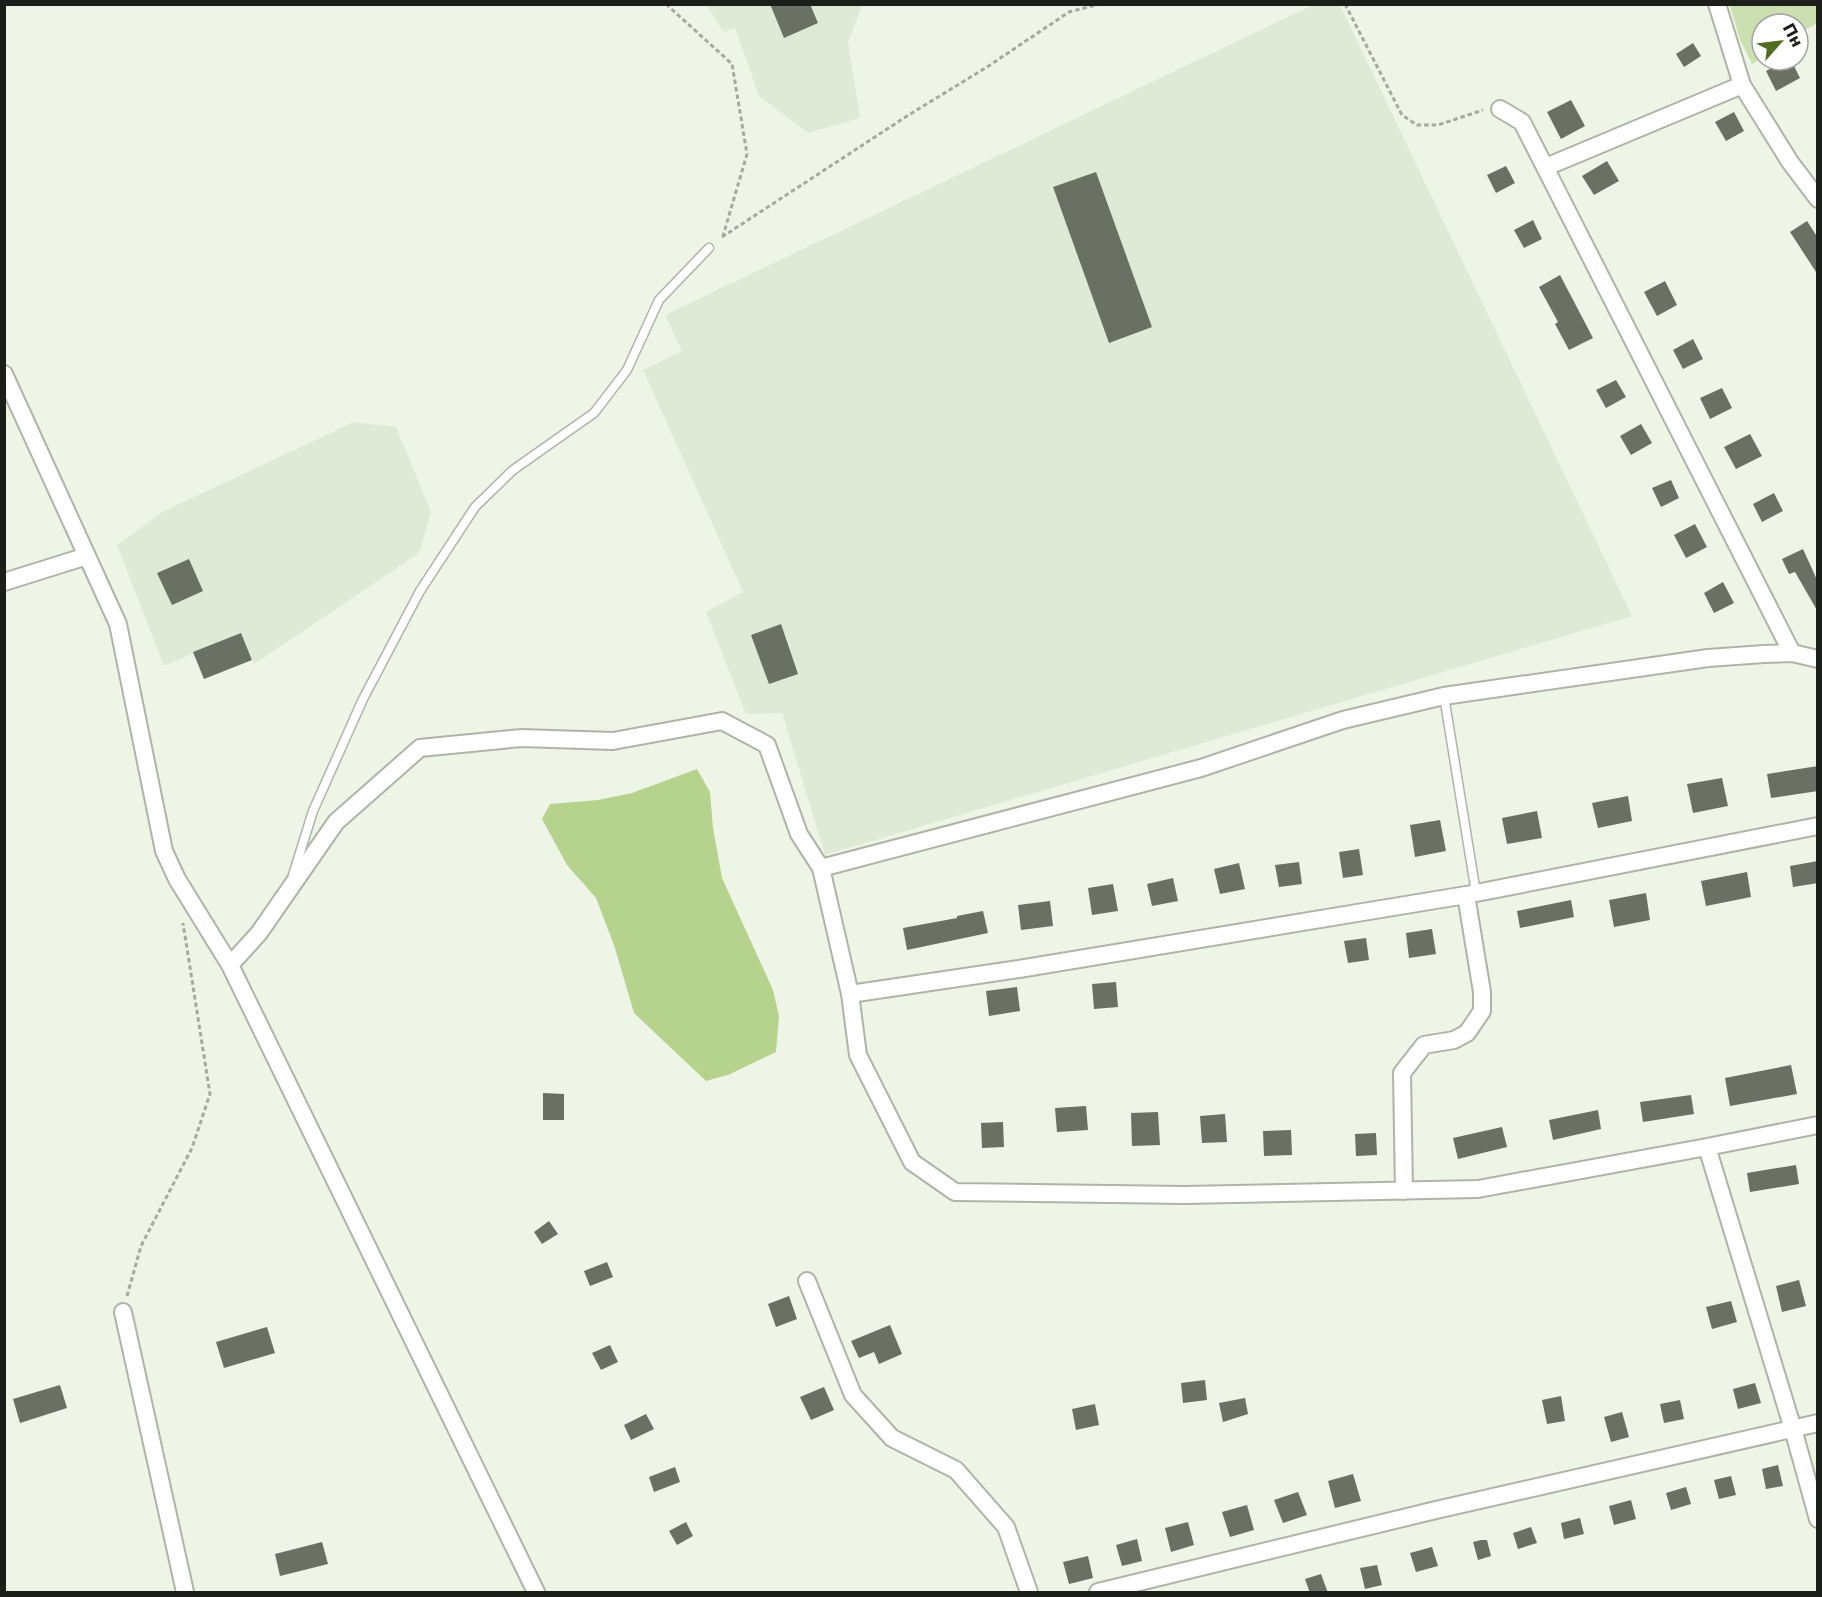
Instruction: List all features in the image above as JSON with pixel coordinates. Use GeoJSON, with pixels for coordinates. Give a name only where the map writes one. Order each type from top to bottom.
{"type":"FeatureCollection","features":[{"type":"Feature","properties":{"kind":"street"},"geometry":{"type":"LineString","coordinates":[[1717,4],[1742,85],[1790,162],[1818,199]]}},
{"type":"Feature","properties":{"kind":"street"},"geometry":{"type":"LineString","coordinates":[[1546,167],[1742,85]]}},
{"type":"Feature","properties":{"kind":"street"},"geometry":{"type":"LineString","coordinates":[[1500,109],[1522,122],[1792,653]]}},
{"type":"Feature","properties":{"kind":"street"},"geometry":{"type":"LineString","coordinates":[[4,374],[118,624],[164,851],[177,879],[230,965],[536,1593]]}},
{"type":"Feature","properties":{"kind":"street"},"geometry":{"type":"LineString","coordinates":[[4,582],[87,556]]}},
{"type":"Feature","properties":{"kind":"street"},"geometry":{"type":"LineString","coordinates":[[821,868],[1201,768],[1343,720],[1444,696],[1708,658],[1792,653],[1818,659]]}},
{"type":"Feature","properties":{"kind":"street"},"geometry":{"type":"LineString","coordinates":[[230,965],[259,933],[336,822],[420,748],[520,738],[613,741],[722,722],[767,745],[799,834],[821,868],[850,994],[858,1055],[912,1162],[955,1192],[1185,1196],[1478,1189],[1818,1125]]}},
{"type":"Feature","properties":{"kind":"street"},"geometry":{"type":"LineString","coordinates":[[850,994],[1019,969],[1471,894],[1818,826]]}},
{"type":"Feature","properties":{"kind":"street"},"geometry":{"type":"LineString","coordinates":[[1404,1191],[1402,1072],[1424,1046],[1454,1040],[1467,1033],[1482,1011],[1471,894]]}},
{"type":"Feature","properties":{"kind":"street"},"geometry":{"type":"LineString","coordinates":[[1707,1147],[1818,1519]]}},
{"type":"Feature","properties":{"kind":"street"},"geometry":{"type":"LineString","coordinates":[[807,1281],[853,1395],[892,1438],[956,1470],[1006,1527],[1029,1593]]}},
{"type":"Feature","properties":{"kind":"street"},"geometry":{"type":"LineString","coordinates":[[123,1312],[185,1593]]}},
{"type":"Feature","properties":{"kind":"street"},"geometry":{"type":"LineString","coordinates":[[1098,1593],[1436,1510],[1818,1423]]}},
{"type":"Feature","properties":{"kind":"lane"},"geometry":{"type":"LineString","coordinates":[[288,892],[313,811],[363,699],[420,591],[475,507],[513,470],[594,413],[627,370],[660,300],[709,248]]}},
{"type":"Feature","properties":{"kind":"lane"},"geometry":{"type":"LineString","coordinates":[[1444,696],[1471,894]]}},
{"type":"Feature","properties":{"kind":"path"},"geometry":{"type":"LineString","coordinates":[[666,4],[732,64],[747,154],[722,237]]}},
{"type":"Feature","properties":{"kind":"path"},"geometry":{"type":"LineString","coordinates":[[709,248],[722,237],[1069,12],[1100,4]]}},
{"type":"Feature","properties":{"kind":"path"},"geometry":{"type":"LineString","coordinates":[[1345,4],[1402,115],[1417,125],[1438,125],[1483,110],[1500,109]]}},
{"type":"Feature","properties":{"kind":"path"},"geometry":{"type":"LineString","coordinates":[[123,1312],[141,1246],[192,1148],[210,1094],[182,913]]}},
{"type":"Feature","properties":{"kind":"shaded area"},"geometry":{"type":"Polygon","coordinates":[[[706,5],[862,5],[848,42],[860,118],[808,133],[759,96],[735,28],[724,32],[706,5]]]}},
{"type":"Feature","properties":{"kind":"shaded area"},"geometry":{"type":"Polygon","coordinates":[[[1313,5],[1340,5],[1632,616],[825,855],[782,713],[746,714],[706,612],[743,592],[643,370],[682,351],[665,315],[1313,5]]]}},
{"type":"Feature","properties":{"kind":"shaded area"},"geometry":{"type":"Polygon","coordinates":[[[1730,5],[1817,5],[1817,23],[1810,27],[1810,12],[1750,12],[1750,60],[1740,40],[1730,5]]]}},
{"type":"Feature","properties":{"kind":"shaded area"},"geometry":{"type":"Polygon","coordinates":[[[354,422],[396,427],[431,512],[419,553],[254,664],[241,633],[164,666],[117,545],[164,511],[354,422]]]}},
{"type":"Feature","properties":{"kind":"shaded area"},"geometry":{"type":"Polygon","coordinates":[[[697,769],[710,792],[713,828],[722,878],[773,990],[779,1016],[776,1052],[728,1075],[706,1081],[634,1013],[614,945],[596,898],[567,865],[542,819],[550,804],[598,800],[632,793],[697,769]]]}},
{"type":"Feature","properties":{"kind":"building"},"geometry":{"type":"Polygon","coordinates":[[[770,4],[810,4],[818,23],[784,38],[770,4]]]}},
{"type":"Feature","properties":{"kind":"building"},"geometry":{"type":"Polygon","coordinates":[[[1693,43],[1701,56],[1684,67],[1676,54],[1693,43]]]}},
{"type":"Feature","properties":{"kind":"building"},"geometry":{"type":"Polygon","coordinates":[[[1766,72],[1797,72],[1800,78],[1776,91],[1766,72]]]}},
{"type":"Feature","properties":{"kind":"building"},"geometry":{"type":"Polygon","coordinates":[[[1571,100],[1585,126],[1561,139],[1547,112],[1571,100]]]}},
{"type":"Feature","properties":{"kind":"building"},"geometry":{"type":"Polygon","coordinates":[[[1734,112],[1744,131],[1726,141],[1715,122],[1734,112]]]}},
{"type":"Feature","properties":{"kind":"building"},"geometry":{"type":"Polygon","coordinates":[[[1607,161],[1619,181],[1594,195],[1582,176],[1607,161]]]}},
{"type":"Feature","properties":{"kind":"building"},"geometry":{"type":"Polygon","coordinates":[[[1506,166],[1515,183],[1496,193],[1487,175],[1506,166]]]}},
{"type":"Feature","properties":{"kind":"building"},"geometry":{"type":"Polygon","coordinates":[[[1096,172],[1152,327],[1109,343],[1053,187],[1096,172]]]}},
{"type":"Feature","properties":{"kind":"building"},"geometry":{"type":"Polygon","coordinates":[[[1533,220],[1542,239],[1524,248],[1514,230],[1533,220]]]}},
{"type":"Feature","properties":{"kind":"building"},"geometry":{"type":"Polygon","coordinates":[[[1807,221],[1818,238],[1818,275],[1790,232],[1807,221]]]}},
{"type":"Feature","properties":{"kind":"building"},"geometry":{"type":"Polygon","coordinates":[[[1560,275],[1593,338],[1569,350],[1555,324],[1558,322],[1539,287],[1560,275]]]}},
{"type":"Feature","properties":{"kind":"building"},"geometry":{"type":"Polygon","coordinates":[[[1665,281],[1677,305],[1657,316],[1644,292],[1665,281]]]}},
{"type":"Feature","properties":{"kind":"building"},"geometry":{"type":"Polygon","coordinates":[[[1693,339],[1703,359],[1683,369],[1673,350],[1693,339]]]}},
{"type":"Feature","properties":{"kind":"building"},"geometry":{"type":"Polygon","coordinates":[[[1616,380],[1626,397],[1606,408],[1596,390],[1616,380]]]}},
{"type":"Feature","properties":{"kind":"building"},"geometry":{"type":"Polygon","coordinates":[[[1722,388],[1732,408],[1710,419],[1700,398],[1722,388]]]}},
{"type":"Feature","properties":{"kind":"building"},"geometry":{"type":"Polygon","coordinates":[[[1641,424],[1652,443],[1631,455],[1620,436],[1641,424]]]}},
{"type":"Feature","properties":{"kind":"building"},"geometry":{"type":"Polygon","coordinates":[[[1750,434],[1762,456],[1736,469],[1724,447],[1750,434]]]}},
{"type":"Feature","properties":{"kind":"building"},"geometry":{"type":"Polygon","coordinates":[[[1671,480],[1679,498],[1661,507],[1652,488],[1671,480]]]}},
{"type":"Feature","properties":{"kind":"building"},"geometry":{"type":"Polygon","coordinates":[[[1774,493],[1783,511],[1762,522],[1753,504],[1774,493]]]}},
{"type":"Feature","properties":{"kind":"building"},"geometry":{"type":"Polygon","coordinates":[[[1695,524],[1707,547],[1686,558],[1674,535],[1695,524]]]}},
{"type":"Feature","properties":{"kind":"building"},"geometry":{"type":"Polygon","coordinates":[[[1803,549],[1818,582],[1818,612],[1795,572],[1789,574],[1782,559],[1803,549]]]}},
{"type":"Feature","properties":{"kind":"building"},"geometry":{"type":"Polygon","coordinates":[[[189,559],[203,591],[172,605],[157,573],[189,559]]]}},
{"type":"Feature","properties":{"kind":"building"},"geometry":{"type":"Polygon","coordinates":[[[1723,582],[1734,603],[1714,613],[1704,593],[1723,582]]]}},
{"type":"Feature","properties":{"kind":"building"},"geometry":{"type":"Polygon","coordinates":[[[781,624],[798,674],[769,684],[751,635],[781,624]]]}},
{"type":"Feature","properties":{"kind":"building"},"geometry":{"type":"Polygon","coordinates":[[[241,633],[252,660],[204,679],[193,652],[241,633]]]}},
{"type":"Feature","properties":{"kind":"building"},"geometry":{"type":"Polygon","coordinates":[[[1818,766],[1818,791],[1771,798],[1767,774],[1818,766]]]}},
{"type":"Feature","properties":{"kind":"building"},"geometry":{"type":"Polygon","coordinates":[[[1722,778],[1728,806],[1693,813],[1687,784],[1722,778]]]}},
{"type":"Feature","properties":{"kind":"building"},"geometry":{"type":"Polygon","coordinates":[[[1628,796],[1632,821],[1598,828],[1592,803],[1628,796]]]}},
{"type":"Feature","properties":{"kind":"building"},"geometry":{"type":"Polygon","coordinates":[[[1537,811],[1542,838],[1507,844],[1502,818],[1537,811]]]}},
{"type":"Feature","properties":{"kind":"building"},"geometry":{"type":"Polygon","coordinates":[[[1440,820],[1446,851],[1415,857],[1410,825],[1440,820]]]}},
{"type":"Feature","properties":{"kind":"building"},"geometry":{"type":"Polygon","coordinates":[[[1359,849],[1363,875],[1343,878],[1339,852],[1359,849]]]}},
{"type":"Feature","properties":{"kind":"building"},"geometry":{"type":"Polygon","coordinates":[[[1818,861],[1818,883],[1793,887],[1790,866],[1818,861]]]}},
{"type":"Feature","properties":{"kind":"building"},"geometry":{"type":"Polygon","coordinates":[[[1299,862],[1302,884],[1279,887],[1275,865],[1299,862]]]}},
{"type":"Feature","properties":{"kind":"building"},"geometry":{"type":"Polygon","coordinates":[[[1239,863],[1245,889],[1220,894],[1214,869],[1239,863]]]}},
{"type":"Feature","properties":{"kind":"building"},"geometry":{"type":"Polygon","coordinates":[[[1747,872],[1751,897],[1706,906],[1701,881],[1747,872]]]}},
{"type":"Feature","properties":{"kind":"building"},"geometry":{"type":"Polygon","coordinates":[[[1173,878],[1178,901],[1152,906],[1147,884],[1173,878]]]}},
{"type":"Feature","properties":{"kind":"building"},"geometry":{"type":"Polygon","coordinates":[[[1113,884],[1118,911],[1092,915],[1088,888],[1113,884]]]}},
{"type":"Feature","properties":{"kind":"building"},"geometry":{"type":"Polygon","coordinates":[[[1646,893],[1650,920],[1614,927],[1609,900],[1646,893]]]}},
{"type":"Feature","properties":{"kind":"building"},"geometry":{"type":"Polygon","coordinates":[[[1571,900],[1574,917],[1520,928],[1517,911],[1571,900]]]}},
{"type":"Feature","properties":{"kind":"building"},"geometry":{"type":"Polygon","coordinates":[[[1050,901],[1053,926],[1021,930],[1018,905],[1050,901]]]}},
{"type":"Feature","properties":{"kind":"building"},"geometry":{"type":"Polygon","coordinates":[[[983,911],[988,933],[907,950],[903,928],[983,911]]]}},
{"type":"Feature","properties":{"kind":"building"},"geometry":{"type":"Polygon","coordinates":[[[1432,929],[1436,954],[1409,958],[1406,933],[1432,929]]]}},
{"type":"Feature","properties":{"kind":"building"},"geometry":{"type":"Polygon","coordinates":[[[1366,938],[1369,960],[1348,963],[1344,941],[1366,938]]]}},
{"type":"Feature","properties":{"kind":"building"},"geometry":{"type":"Polygon","coordinates":[[[1116,982],[1118,1007],[1094,1009],[1092,984],[1116,982]]]}},
{"type":"Feature","properties":{"kind":"building"},"geometry":{"type":"Polygon","coordinates":[[[1017,987],[1020,1011],[989,1016],[986,991],[1017,987]]]}},
{"type":"Feature","properties":{"kind":"building"},"geometry":{"type":"Polygon","coordinates":[[[1791,1065],[1797,1094],[1730,1106],[1725,1078],[1791,1065]]]}},
{"type":"Feature","properties":{"kind":"building"},"geometry":{"type":"Polygon","coordinates":[[[543,1093],[564,1094],[564,1120],[543,1120],[543,1093]]]}},
{"type":"Feature","properties":{"kind":"building"},"geometry":{"type":"Polygon","coordinates":[[[1691,1095],[1694,1114],[1643,1122],[1640,1102],[1691,1095]]]}},
{"type":"Feature","properties":{"kind":"building"},"geometry":{"type":"Polygon","coordinates":[[[1086,1106],[1088,1130],[1057,1132],[1055,1108],[1086,1106]]]}},
{"type":"Feature","properties":{"kind":"building"},"geometry":{"type":"Polygon","coordinates":[[[1598,1110],[1601,1129],[1553,1140],[1549,1120],[1598,1110]]]}},
{"type":"Feature","properties":{"kind":"building"},"geometry":{"type":"Polygon","coordinates":[[[1158,1112],[1160,1145],[1132,1146],[1131,1113],[1158,1112]]]}},
{"type":"Feature","properties":{"kind":"building"},"geometry":{"type":"Polygon","coordinates":[[[1225,1114],[1227,1142],[1202,1143],[1200,1116],[1225,1114]]]}},
{"type":"Feature","properties":{"kind":"building"},"geometry":{"type":"Polygon","coordinates":[[[1003,1122],[1004,1147],[982,1148],[981,1123],[1003,1122]]]}},
{"type":"Feature","properties":{"kind":"building"},"geometry":{"type":"Polygon","coordinates":[[[1502,1127],[1507,1147],[1458,1159],[1453,1138],[1502,1127]]]}},
{"type":"Feature","properties":{"kind":"building"},"geometry":{"type":"Polygon","coordinates":[[[1291,1130],[1292,1155],[1264,1156],[1263,1131],[1291,1130]]]}},
{"type":"Feature","properties":{"kind":"building"},"geometry":{"type":"Polygon","coordinates":[[[1376,1133],[1377,1155],[1356,1156],[1355,1134],[1376,1133]]]}},
{"type":"Feature","properties":{"kind":"building"},"geometry":{"type":"Polygon","coordinates":[[[1796,1165],[1799,1184],[1750,1192],[1747,1173],[1796,1165]]]}},
{"type":"Feature","properties":{"kind":"building"},"geometry":{"type":"Polygon","coordinates":[[[549,1221],[558,1234],[542,1244],[534,1232],[549,1221]]]}},
{"type":"Feature","properties":{"kind":"building"},"geometry":{"type":"Polygon","coordinates":[[[607,1262],[613,1277],[590,1286],[584,1271],[607,1262]]]}},
{"type":"Feature","properties":{"kind":"building"},"geometry":{"type":"Polygon","coordinates":[[[1799,1280],[1806,1306],[1782,1312],[1776,1286],[1799,1280]]]}},
{"type":"Feature","properties":{"kind":"building"},"geometry":{"type":"Polygon","coordinates":[[[789,1296],[797,1319],[776,1327],[768,1304],[789,1296]]]}},
{"type":"Feature","properties":{"kind":"building"},"geometry":{"type":"Polygon","coordinates":[[[1731,1301],[1737,1322],[1712,1329],[1706,1307],[1731,1301]]]}},
{"type":"Feature","properties":{"kind":"building"},"geometry":{"type":"Polygon","coordinates":[[[890,1325],[902,1354],[879,1364],[874,1352],[859,1358],[851,1341],[890,1325]]]}},
{"type":"Feature","properties":{"kind":"building"},"geometry":{"type":"Polygon","coordinates":[[[267,1327],[275,1353],[224,1368],[216,1342],[267,1327]]]}},
{"type":"Feature","properties":{"kind":"building"},"geometry":{"type":"Polygon","coordinates":[[[610,1345],[618,1362],[601,1370],[592,1353],[610,1345]]]}},
{"type":"Feature","properties":{"kind":"building"},"geometry":{"type":"Polygon","coordinates":[[[1205,1380],[1207,1400],[1183,1403],[1181,1383],[1205,1380]]]}},
{"type":"Feature","properties":{"kind":"building"},"geometry":{"type":"Polygon","coordinates":[[[1755,1383],[1761,1403],[1738,1409],[1733,1389],[1755,1383]]]}},
{"type":"Feature","properties":{"kind":"building"},"geometry":{"type":"Polygon","coordinates":[[[60,1385],[67,1408],[20,1423],[13,1399],[60,1385]]]}},
{"type":"Feature","properties":{"kind":"building"},"geometry":{"type":"Polygon","coordinates":[[[824,1387],[834,1410],[811,1420],[800,1397],[824,1387]]]}},
{"type":"Feature","properties":{"kind":"building"},"geometry":{"type":"Polygon","coordinates":[[[1561,1396],[1565,1421],[1547,1424],[1542,1400],[1561,1396]]]}},
{"type":"Feature","properties":{"kind":"building"},"geometry":{"type":"Polygon","coordinates":[[[1245,1398],[1248,1414],[1223,1422],[1219,1403],[1245,1398]]]}},
{"type":"Feature","properties":{"kind":"building"},"geometry":{"type":"Polygon","coordinates":[[[1680,1400],[1684,1419],[1664,1423],[1660,1404],[1680,1400]]]}},
{"type":"Feature","properties":{"kind":"building"},"geometry":{"type":"Polygon","coordinates":[[[1095,1404],[1099,1425],[1076,1430],[1072,1409],[1095,1404]]]}},
{"type":"Feature","properties":{"kind":"building"},"geometry":{"type":"Polygon","coordinates":[[[1622,1412],[1629,1437],[1611,1442],[1604,1417],[1622,1412]]]}},
{"type":"Feature","properties":{"kind":"building"},"geometry":{"type":"Polygon","coordinates":[[[646,1414],[654,1429],[631,1440],[624,1425],[646,1414]]]}},
{"type":"Feature","properties":{"kind":"building"},"geometry":{"type":"Polygon","coordinates":[[[1778,1465],[1783,1486],[1766,1489],[1762,1469],[1778,1465]]]}},
{"type":"Feature","properties":{"kind":"building"},"geometry":{"type":"Polygon","coordinates":[[[675,1467],[680,1482],[654,1492],[649,1477],[675,1467]]]}},
{"type":"Feature","properties":{"kind":"building"},"geometry":{"type":"Polygon","coordinates":[[[1353,1474],[1361,1501],[1335,1508],[1328,1481],[1353,1474]]]}},
{"type":"Feature","properties":{"kind":"building"},"geometry":{"type":"Polygon","coordinates":[[[1731,1476],[1736,1495],[1719,1499],[1714,1480],[1731,1476]]]}},
{"type":"Feature","properties":{"kind":"building"},"geometry":{"type":"Polygon","coordinates":[[[1686,1487],[1691,1504],[1671,1510],[1666,1493],[1686,1487]]]}},
{"type":"Feature","properties":{"kind":"building"},"geometry":{"type":"Polygon","coordinates":[[[1298,1492],[1307,1515],[1283,1523],[1274,1500],[1298,1492]]]}},
{"type":"Feature","properties":{"kind":"building"},"geometry":{"type":"Polygon","coordinates":[[[1631,1500],[1636,1519],[1614,1525],[1609,1506],[1631,1500]]]}},
{"type":"Feature","properties":{"kind":"building"},"geometry":{"type":"Polygon","coordinates":[[[1247,1505],[1254,1530],[1230,1537],[1222,1512],[1247,1505]]]}},
{"type":"Feature","properties":{"kind":"building"},"geometry":{"type":"Polygon","coordinates":[[[1580,1518],[1584,1534],[1564,1539],[1561,1523],[1580,1518]]]}},
{"type":"Feature","properties":{"kind":"building"},"geometry":{"type":"Polygon","coordinates":[[[686,1522],[693,1536],[677,1545],[669,1531],[686,1522]]]}},
{"type":"Feature","properties":{"kind":"building"},"geometry":{"type":"Polygon","coordinates":[[[1188,1522],[1194,1545],[1171,1552],[1165,1528],[1188,1522]]]}},
{"type":"Feature","properties":{"kind":"building"},"geometry":{"type":"Polygon","coordinates":[[[1531,1527],[1537,1543],[1518,1549],[1513,1533],[1531,1527]]]}},
{"type":"Feature","properties":{"kind":"building"},"geometry":{"type":"Polygon","coordinates":[[[1137,1539],[1142,1561],[1122,1566],[1116,1545],[1137,1539]]]}},
{"type":"Feature","properties":{"kind":"building"},"geometry":{"type":"Polygon","coordinates":[[[1487,1540],[1491,1556],[1478,1560],[1473,1542],[1487,1540]]]}},
{"type":"Feature","properties":{"kind":"building"},"geometry":{"type":"Polygon","coordinates":[[[322,1542],[328,1564],[280,1576],[275,1554],[322,1542]]]}},
{"type":"Feature","properties":{"kind":"building"},"geometry":{"type":"Polygon","coordinates":[[[1432,1547],[1438,1566],[1416,1572],[1410,1553],[1432,1547]]]}},
{"type":"Feature","properties":{"kind":"building"},"geometry":{"type":"Polygon","coordinates":[[[1088,1556],[1093,1578],[1069,1584],[1063,1562],[1088,1556]]]}},
{"type":"Feature","properties":{"kind":"building"},"geometry":{"type":"Polygon","coordinates":[[[1377,1565],[1382,1585],[1365,1589],[1360,1568],[1377,1565]]]}},
{"type":"Feature","properties":{"kind":"building"},"geometry":{"type":"Polygon","coordinates":[[[1321,1574],[1328,1593],[1310,1593],[1305,1579],[1321,1574]]]}}]}
